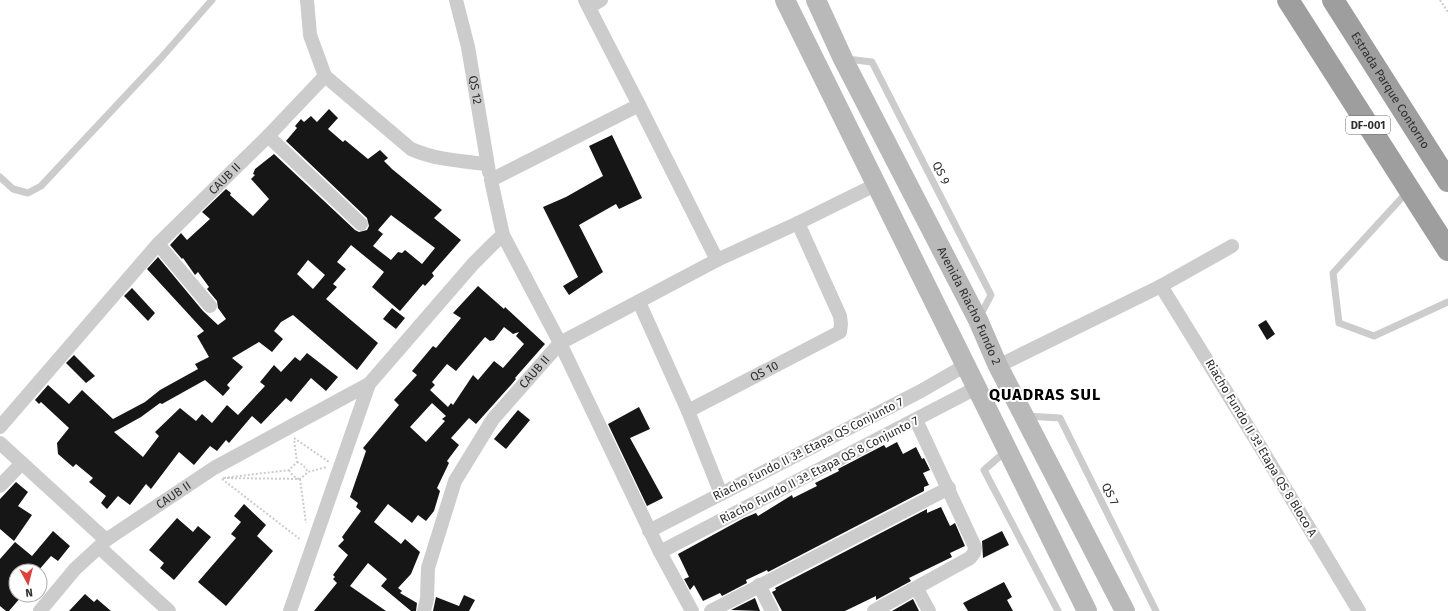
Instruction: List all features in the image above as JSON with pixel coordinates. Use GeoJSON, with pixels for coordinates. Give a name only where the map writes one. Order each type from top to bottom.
{"type":"FeatureCollection","features":[{"type":"Feature","properties":{"kind":"highway","name":"DF-001"},"geometry":{"type":"LineString","coordinates":[[1288,0],[1448,250]]}},
{"type":"Feature","properties":{"kind":"highway","name":"Estrada Parque Contorno"},"geometry":{"type":"LineString","coordinates":[[1333,0],[1448,181]]}},
{"type":"Feature","properties":{"kind":"main road"},"geometry":{"type":"LineString","coordinates":[[785,0],[875,185],[978,387],[1087,611]]}},
{"type":"Feature","properties":{"kind":"main road","name":"Avenida Riacho Fundo 2"},"geometry":{"type":"LineString","coordinates":[[816,0],[843,59],[978,320],[998,366],[1024,415],[1116,607]]}},
{"type":"Feature","properties":{"kind":"street"},"geometry":{"type":"LineString","coordinates":[[307,0],[310,35],[325,76],[411,149],[427,156],[445,160],[487,164]]}},
{"type":"Feature","properties":{"kind":"street","name":"QS 12"},"geometry":{"type":"LineString","coordinates":[[456,0],[468,47],[487,164],[503,235],[560,343]]}},
{"type":"Feature","properties":{"kind":"street"},"geometry":{"type":"LineString","coordinates":[[601,0],[587,3],[717,260]]}},
{"type":"Feature","properties":{"kind":"street","name":"CAUB II"},"geometry":{"type":"LineString","coordinates":[[0,427],[158,244],[268,136],[325,76]]}},
{"type":"Feature","properties":{"kind":"street"},"geometry":{"type":"LineString","coordinates":[[491,180],[639,105]]}},
{"type":"Feature","properties":{"kind":"street"},"geometry":{"type":"LineString","coordinates":[[268,136],[361,224]]}},
{"type":"Feature","properties":{"kind":"street"},"geometry":{"type":"LineString","coordinates":[[560,343],[717,260],[798,223],[875,185]]}},
{"type":"Feature","properties":{"kind":"street","name":"QS 10"},"geometry":{"type":"LineString","coordinates":[[688,411],[840,332],[842,324],[840,316],[798,223]]}},
{"type":"Feature","properties":{"kind":"street","name":"CAUB II"},"geometry":{"type":"LineString","coordinates":[[40,611],[75,569],[103,543],[214,468],[369,384],[473,264],[496,240],[503,235]]}},
{"type":"Feature","properties":{"kind":"street"},"geometry":{"type":"LineString","coordinates":[[158,244],[210,306]]}},
{"type":"Feature","properties":{"kind":"street"},"geometry":{"type":"LineString","coordinates":[[998,366],[1161,286],[1232,246]]}},
{"type":"Feature","properties":{"kind":"street","name":"Riacho Fundo II 3ª Etapa QS 8 Bloco A"},"geometry":{"type":"LineString","coordinates":[[1161,286],[1359,611]]}},
{"type":"Feature","properties":{"kind":"street"},"geometry":{"type":"LineString","coordinates":[[638,302],[688,411],[721,494]]}},
{"type":"Feature","properties":{"kind":"street","name":"CAUB II"},"geometry":{"type":"LineString","coordinates":[[424,611],[427,599],[428,568],[455,481],[493,419],[560,343],[660,552],[692,611]]}},
{"type":"Feature","properties":{"kind":"street","name":"Riacho Fundo II 3ª Etapa QS Conjunto 7"},"geometry":{"type":"LineString","coordinates":[[650,531],[922,390],[966,365]]}},
{"type":"Feature","properties":{"kind":"street","name":"CAUB II"},"geometry":{"type":"LineString","coordinates":[[290,611],[369,384]]}},
{"type":"Feature","properties":{"kind":"street","name":"Riacho Fundo II 3ª Etapa QS 8 Conjunto 7"},"geometry":{"type":"LineString","coordinates":[[660,552],[978,387]]}},
{"type":"Feature","properties":{"kind":"street"},"geometry":{"type":"LineString","coordinates":[[922,390],[934,410]]}},
{"type":"Feature","properties":{"kind":"street"},"geometry":{"type":"LineString","coordinates":[[874,611],[917,589],[970,558],[974,553],[975,547],[949,488],[916,420]]}},
{"type":"Feature","properties":{"kind":"street"},"geometry":{"type":"LineString","coordinates":[[0,443],[103,543],[169,611]]}},
{"type":"Feature","properties":{"kind":"street"},"geometry":{"type":"LineString","coordinates":[[0,486],[22,463]]}},
{"type":"Feature","properties":{"kind":"street"},"geometry":{"type":"LineString","coordinates":[[711,611],[949,488]]}},
{"type":"Feature","properties":{"kind":"street"},"geometry":{"type":"LineString","coordinates":[[691,510],[696,524],[701,531]]}},
{"type":"Feature","properties":{"kind":"street"},"geometry":{"type":"LineString","coordinates":[[759,585],[772,611]]}},
{"type":"Feature","properties":{"kind":"street"},"geometry":{"type":"LineString","coordinates":[[917,589],[929,611]]}},
{"type":"Feature","properties":{"kind":"lane"},"geometry":{"type":"LineString","coordinates":[[0,177],[13,189],[28,193],[41,186],[161,58],[212,0]]}},
{"type":"Feature","properties":{"kind":"lane"},"geometry":{"type":"LineString","coordinates":[[1410,190],[1333,273],[1338,323],[1374,336],[1448,302]]}},
{"type":"Feature","properties":{"kind":"lane","name":"QS 7"},"geometry":{"type":"LineString","coordinates":[[1024,415],[1060,418],[1156,611]]}},
{"type":"Feature","properties":{"kind":"lane"},"geometry":{"type":"LineString","coordinates":[[1008,449],[984,470],[1058,611]]}},
{"type":"Feature","properties":{"kind":"path"},"geometry":{"type":"LineString","coordinates":[[1440,0],[1448,12]]}},
{"type":"Feature","properties":{"kind":"path"},"geometry":{"type":"LineString","coordinates":[[287,442],[300,434]]}},
{"type":"Feature","properties":{"kind":"path"},"geometry":{"type":"LineString","coordinates":[[221,478],[289,470],[296,462],[294,438]]}},
{"type":"Feature","properties":{"kind":"path"},"geometry":{"type":"LineString","coordinates":[[221,478],[300,479],[308,472],[334,466],[294,438]]}},
{"type":"Feature","properties":{"kind":"path"},"geometry":{"type":"LineString","coordinates":[[296,462],[303,465],[308,472]]}},
{"type":"Feature","properties":{"kind":"path"},"geometry":{"type":"LineString","coordinates":[[289,470],[293,476],[300,479]]}},
{"type":"Feature","properties":{"kind":"path"},"geometry":{"type":"LineString","coordinates":[[221,478],[228,474]]}},
{"type":"Feature","properties":{"kind":"path"},"geometry":{"type":"LineString","coordinates":[[221,478],[304,542]]}},
{"type":"Feature","properties":{"kind":"path"},"geometry":{"type":"LineString","coordinates":[[300,479],[307,524]]}},
{"type":"Feature","properties":{"kind":"building"},"geometry":{"type":"Polygon","coordinates":[[[329,109],[338,118],[328,129],[343,142],[345,140],[368,159],[380,150],[388,158],[384,161],[392,169],[442,210],[434,218],[461,240],[432,273],[434,276],[425,286],[423,284],[400,311],[372,287],[384,272],[351,245],[337,262],[346,269],[333,284],[337,287],[326,299],[378,343],[357,370],[293,315],[281,322],[274,331],[283,339],[272,352],[259,342],[232,358],[243,367],[227,385],[230,388],[223,396],[205,380],[162,404],[160,403],[141,417],[114,432],[143,457],[159,436],[155,432],[180,408],[196,421],[202,414],[212,423],[227,405],[238,415],[265,386],[260,382],[274,365],[281,372],[295,357],[300,361],[307,353],[338,377],[326,391],[311,378],[291,402],[286,398],[261,424],[252,416],[229,443],[226,440],[217,451],[210,446],[194,465],[179,452],[151,489],[146,484],[130,505],[118,496],[107,509],[101,503],[106,496],[89,482],[93,478],[76,464],[73,467],[58,454],[57,443],[69,428],[41,402],[39,404],[35,400],[48,385],[69,404],[82,390],[113,419],[145,402],[160,390],[198,369],[195,364],[209,357],[197,336],[204,331],[147,269],[158,257],[203,311],[218,325],[226,319],[218,308],[217,301],[207,289],[209,287],[198,272],[195,275],[183,258],[182,259],[170,245],[181,233],[187,240],[210,219],[202,212],[226,189],[231,193],[230,195],[253,216],[269,199],[251,179],[255,175],[253,174],[255,169],[274,154],[355,230],[359,232],[367,230],[369,226],[367,218],[286,141],[297,128],[295,126],[301,119],[304,122],[311,116],[317,122],[329,109]],[[391,215],[378,230],[383,234],[373,246],[391,260],[398,252],[402,253],[405,250],[422,264],[435,248],[391,215]],[[308,260],[297,274],[313,289],[325,275],[308,260]]]}},
{"type":"Feature","properties":{"kind":"building"},"geometry":{"type":"Polygon","coordinates":[[[612,135],[642,198],[619,209],[616,204],[579,225],[603,272],[569,295],[563,286],[578,277],[543,207],[566,197],[603,176],[589,146],[612,135]]]}},
{"type":"Feature","properties":{"kind":"building"},"geometry":{"type":"Polygon","coordinates":[[[478,286],[504,309],[505,307],[545,344],[476,424],[469,418],[451,438],[459,445],[447,461],[449,463],[437,488],[440,491],[434,511],[426,521],[418,515],[412,523],[388,504],[374,522],[401,544],[405,539],[420,552],[411,574],[398,588],[402,591],[400,593],[417,603],[416,611],[411,611],[381,586],[387,579],[368,563],[350,586],[386,611],[314,611],[337,583],[333,579],[335,577],[333,575],[348,555],[338,546],[344,540],[342,537],[361,511],[356,507],[358,503],[350,497],[366,451],[363,448],[399,405],[394,400],[417,375],[412,371],[433,346],[436,348],[461,318],[453,313],[478,286]],[[504,327],[494,340],[490,341],[485,337],[456,371],[447,364],[432,382],[435,385],[430,390],[448,407],[451,403],[453,405],[473,375],[478,380],[494,361],[503,368],[524,344],[516,336],[519,332],[513,334],[504,327]],[[432,403],[410,427],[426,442],[445,421],[442,419],[446,416],[432,403]]]}},
{"type":"Feature","properties":{"kind":"building"},"geometry":{"type":"Polygon","coordinates":[[[132,288],[155,313],[148,321],[124,296],[132,288]]]}},
{"type":"Feature","properties":{"kind":"building"},"geometry":{"type":"Polygon","coordinates":[[[392,308],[405,318],[396,329],[383,319],[392,308]]]}},
{"type":"Feature","properties":{"kind":"building"},"geometry":{"type":"Polygon","coordinates":[[[1266,320],[1275,334],[1267,340],[1258,325],[1266,320]]]}},
{"type":"Feature","properties":{"kind":"building"},"geometry":{"type":"Polygon","coordinates":[[[74,355],[95,376],[86,383],[66,363],[74,355]]]}},
{"type":"Feature","properties":{"kind":"building"},"geometry":{"type":"Polygon","coordinates":[[[639,407],[650,429],[630,438],[663,498],[647,506],[608,424],[639,407]]]}},
{"type":"Feature","properties":{"kind":"building"},"geometry":{"type":"Polygon","coordinates":[[[518,410],[530,420],[506,449],[494,439],[518,410]]]}},
{"type":"Feature","properties":{"kind":"building"},"geometry":{"type":"Polygon","coordinates":[[[897,442],[903,454],[916,447],[922,459],[924,458],[930,470],[923,473],[929,485],[924,487],[924,491],[768,572],[767,570],[746,580],[747,583],[722,596],[720,593],[703,601],[694,585],[690,590],[684,579],[689,577],[678,554],[744,518],[756,513],[758,516],[792,495],[793,498],[817,486],[815,483],[884,445],[886,448],[897,442]]]}},
{"type":"Feature","properties":{"kind":"building"},"geometry":{"type":"Polygon","coordinates":[[[16,482],[28,492],[18,506],[32,515],[14,541],[0,529],[0,499],[16,482]]]}},
{"type":"Feature","properties":{"kind":"building"},"geometry":{"type":"Polygon","coordinates":[[[244,504],[266,525],[257,536],[273,551],[226,606],[198,582],[236,538],[231,534],[241,522],[234,516],[244,504]]]}},
{"type":"Feature","properties":{"kind":"building"},"geometry":{"type":"Polygon","coordinates":[[[941,507],[950,526],[955,523],[965,546],[950,553],[952,557],[909,578],[911,581],[876,600],[876,596],[845,611],[782,611],[772,592],[776,590],[775,588],[927,509],[927,513],[941,507]]]}},
{"type":"Feature","properties":{"kind":"building"},"geometry":{"type":"Polygon","coordinates":[[[177,518],[193,532],[198,526],[211,537],[174,580],[160,568],[164,563],[149,550],[177,518]]]}},
{"type":"Feature","properties":{"kind":"building"},"geometry":{"type":"Polygon","coordinates":[[[53,531],[70,546],[58,561],[51,556],[45,563],[8,563],[8,603],[16,603],[9,611],[6,611],[0,606],[0,559],[15,542],[32,556],[53,531]]]}},
{"type":"Feature","properties":{"kind":"building"},"geometry":{"type":"Polygon","coordinates":[[[1002,531],[1009,545],[983,558],[982,541],[1002,531]]]}},
{"type":"Feature","properties":{"kind":"building"},"geometry":{"type":"Polygon","coordinates":[[[1004,582],[1012,597],[1007,600],[1013,611],[968,611],[963,603],[1004,582]]]}},
{"type":"Feature","properties":{"kind":"building"},"geometry":{"type":"Polygon","coordinates":[[[85,594],[94,602],[97,599],[111,611],[69,611],[85,594]]]}},
{"type":"Feature","properties":{"kind":"building"},"geometry":{"type":"Polygon","coordinates":[[[464,595],[475,600],[469,611],[433,611],[436,597],[459,606],[464,595]]]}},
{"type":"Feature","properties":{"kind":"building"},"geometry":{"type":"Polygon","coordinates":[[[755,598],[760,611],[731,610],[755,598]]]}},
{"type":"Feature","properties":{"kind":"building"},"geometry":{"type":"Polygon","coordinates":[[[913,599],[919,611],[892,611],[913,599]]]}},
{"type":"Feature","properties":{"kind":"district","name":"QUADRAS SUL"},"geometry":{"type":"Point","coordinates":[1045,394]}}]}
